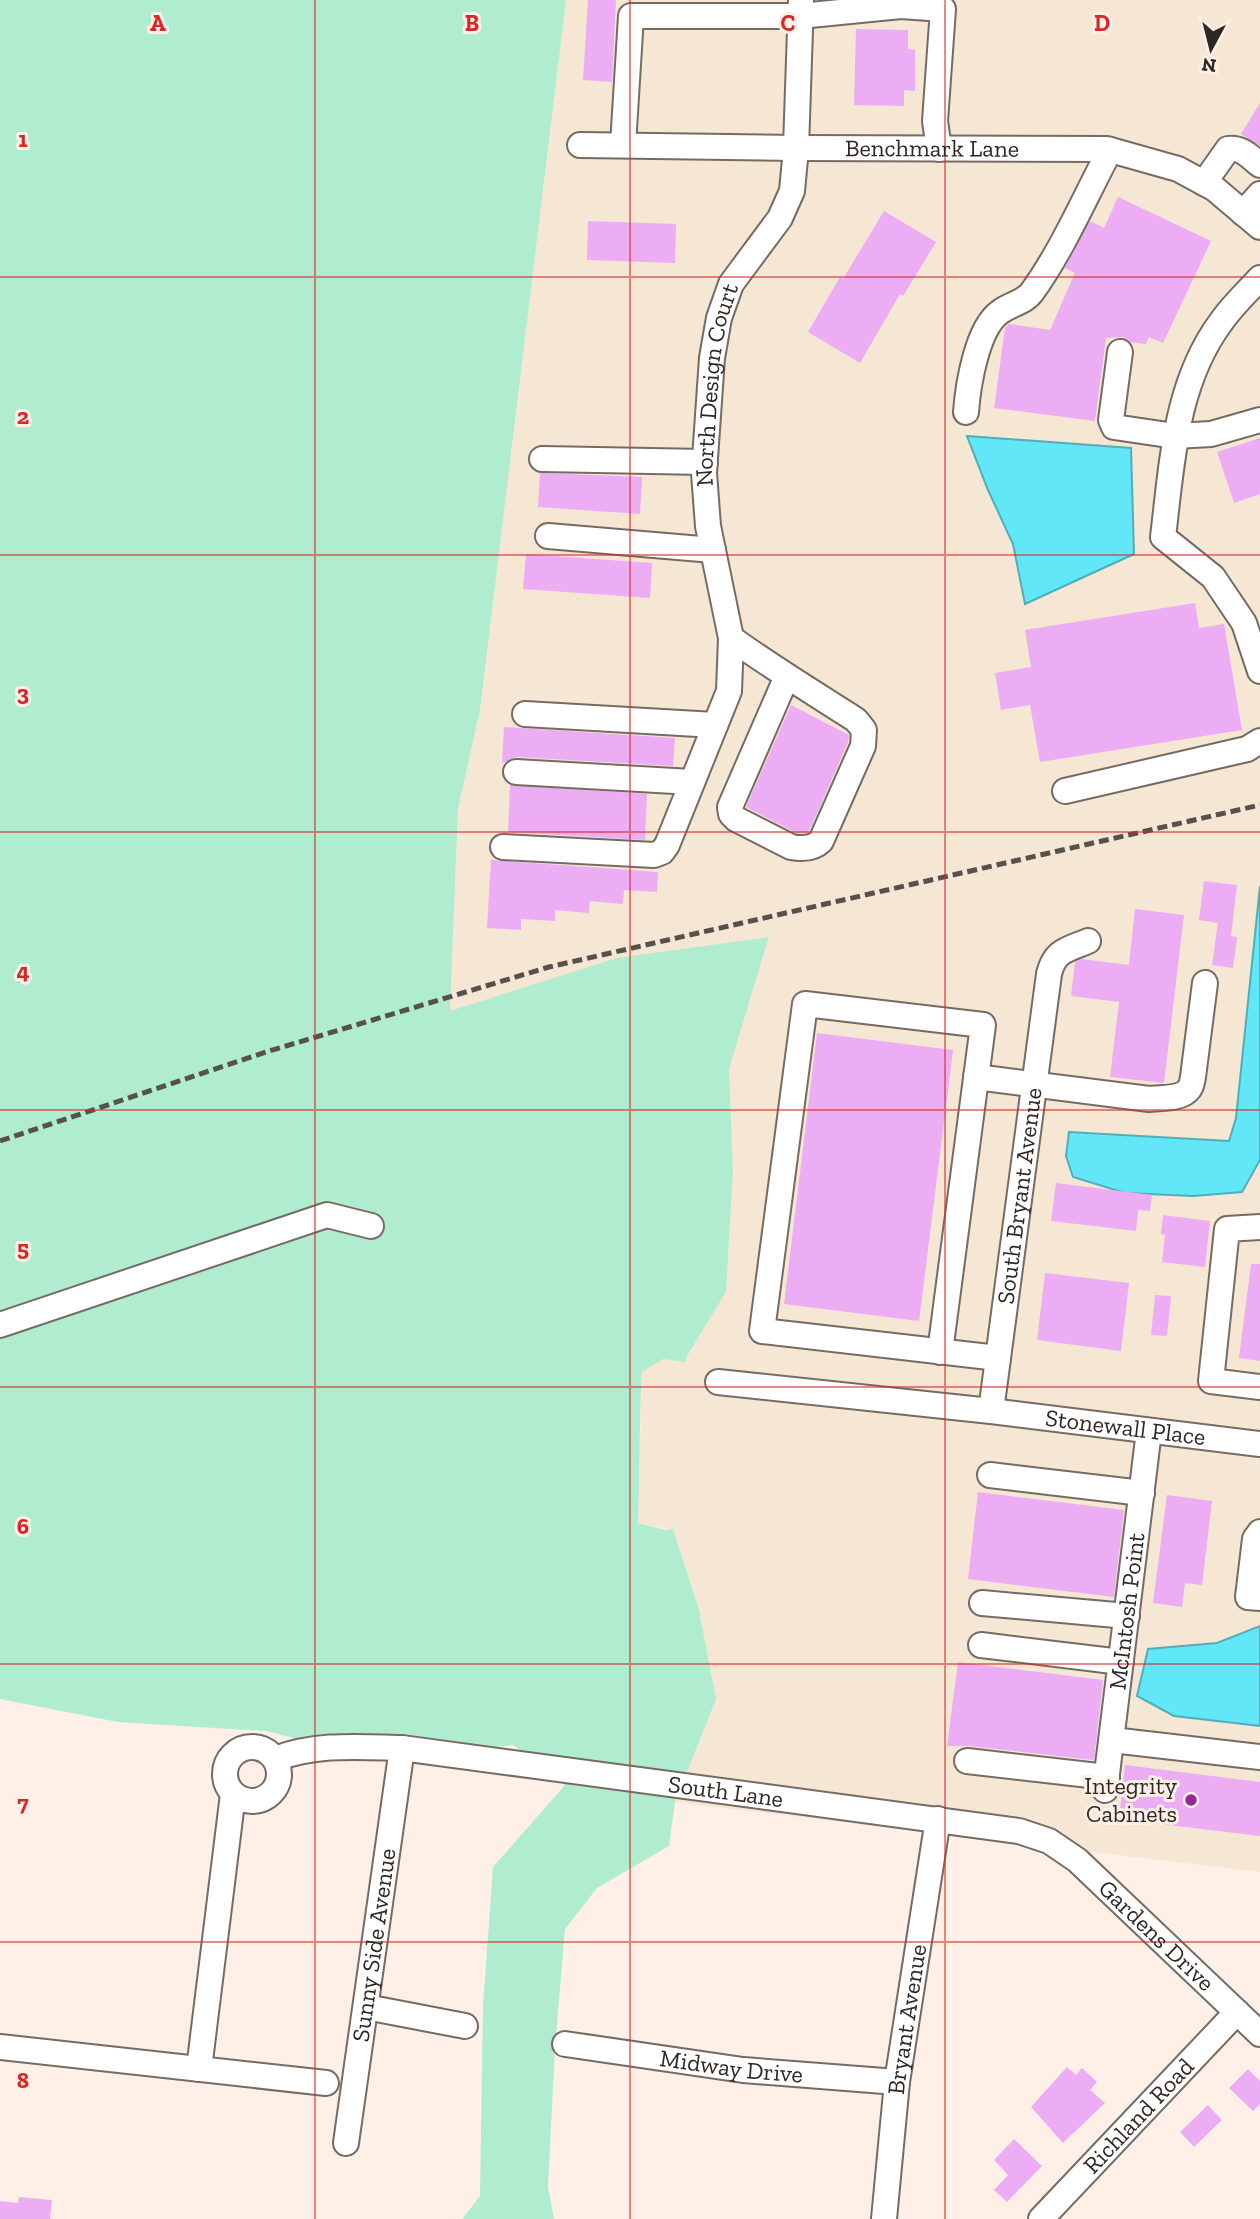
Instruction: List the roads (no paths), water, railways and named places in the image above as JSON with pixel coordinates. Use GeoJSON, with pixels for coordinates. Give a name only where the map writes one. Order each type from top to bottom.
{"type":"FeatureCollection","features":[{"type":"Feature","properties":{"kind":"street"},"geometry":{"type":"LineString","coordinates":[[623,145],[631,16],[901,6],[943,9],[935,121],[939,149]]}},
{"type":"Feature","properties":{"kind":"street","name":"North Design Court"},"geometry":{"type":"LineString","coordinates":[[503,848],[654,855],[662,852],[729,691],[731,638],[708,526],[705,462],[712,358],[719,318],[731,284],[780,218],[792,191],[796,148],[800,8]]}},
{"type":"Feature","properties":{"kind":"street","name":"Benchmark Lane"},"geometry":{"type":"LineString","coordinates":[[580,145],[1110,150],[1178,169],[1215,189],[1252,220]]}},
{"type":"Feature","properties":{"kind":"street"},"geometry":{"type":"LineString","coordinates":[[1203,183],[1228,149],[1244,152],[1260,165]]}},
{"type":"Feature","properties":{"kind":"street"},"geometry":{"type":"LineString","coordinates":[[966,412],[971,368],[992,320],[998,313],[1030,295],[1058,250],[1110,150]]}},
{"type":"Feature","properties":{"kind":"street"},"geometry":{"type":"LineString","coordinates":[[1252,220],[1260,194]]}},
{"type":"Feature","properties":{"kind":"street"},"geometry":{"type":"LineString","coordinates":[[1260,278],[1220,323],[1188,387],[1175,436],[1163,537],[1213,577],[1244,623],[1260,671]]}},
{"type":"Feature","properties":{"kind":"street"},"geometry":{"type":"LineString","coordinates":[[1119,352],[1111,425],[1117,429],[1175,436],[1211,434],[1260,420]]}},
{"type":"Feature","properties":{"kind":"street"},"geometry":{"type":"LineString","coordinates":[[542,459],[705,462]]}},
{"type":"Feature","properties":{"kind":"street"},"geometry":{"type":"LineString","coordinates":[[548,536],[713,550]]}},
{"type":"Feature","properties":{"kind":"street"},"geometry":{"type":"LineString","coordinates":[[731,638],[856,720],[864,730],[866,738],[821,841],[817,845],[800,848],[792,847],[736,819],[731,814],[730,807],[787,676]]}},
{"type":"Feature","properties":{"kind":"street"},"geometry":{"type":"LineString","coordinates":[[525,714],[715,725]]}},
{"type":"Feature","properties":{"kind":"street"},"geometry":{"type":"LineString","coordinates":[[1065,792],[1247,748],[1260,741]]}},
{"type":"Feature","properties":{"kind":"street"},"geometry":{"type":"LineString","coordinates":[[516,772],[692,782]]}},
{"type":"Feature","properties":{"kind":"street","name":"South Bryant Avenue"},"geometry":{"type":"LineString","coordinates":[[991,1411],[1048,980],[1053,959],[1065,950],[1088,942]]}},
{"type":"Feature","properties":{"kind":"street"},"geometry":{"type":"LineString","coordinates":[[976,1077],[1149,1099],[1169,1098],[1182,1093],[1189,1089],[1193,1077],[1206,983]]}},
{"type":"Feature","properties":{"kind":"street"},"geometry":{"type":"LineString","coordinates":[[940,1352],[983,1025],[805,1004],[762,1331],[940,1352],[998,1358]]}},
{"type":"Feature","properties":{"kind":"street"},"geometry":{"type":"LineString","coordinates":[[0,1325],[327,1215],[371,1226]]}},
{"type":"Feature","properties":{"kind":"street"},"geometry":{"type":"LineString","coordinates":[[1260,1227],[1227,1229],[1211,1381],[1260,1387]]}},
{"type":"Feature","properties":{"kind":"street","name":"Stonewall Place"},"geometry":{"type":"LineString","coordinates":[[718,1382],[991,1411],[1260,1444]]}},
{"type":"Feature","properties":{"kind":"street","name":"McIntosh Point"},"geometry":{"type":"LineString","coordinates":[[967,1761],[1106,1783],[1149,1432]]}},
{"type":"Feature","properties":{"kind":"street"},"geometry":{"type":"LineString","coordinates":[[990,1475],[1142,1493]]}},
{"type":"Feature","properties":{"kind":"street"},"geometry":{"type":"LineString","coordinates":[[1260,1532],[1255,1539],[1248,1597],[1260,1598]]}},
{"type":"Feature","properties":{"kind":"street"},"geometry":{"type":"LineString","coordinates":[[982,1603],[1127,1616]]}},
{"type":"Feature","properties":{"kind":"street"},"geometry":{"type":"LineString","coordinates":[[981,1645],[1121,1662]]}},
{"type":"Feature","properties":{"kind":"street"},"geometry":{"type":"LineString","coordinates":[[1111,1740],[1260,1757]]}},
{"type":"Feature","properties":{"kind":"street","name":"South Lane"},"geometry":{"type":"LineString","coordinates":[[275,1759],[298,1751],[335,1746],[402,1748],[938,1819],[1019,1831],[1049,1841]]}},
{"type":"Feature","properties":{"kind":"street"},"geometry":{"type":"LineString","coordinates":[[251,1747],[269,1752],[275,1759],[280,1777],[273,1793],[266,1798],[249,1801],[233,1794],[228,1787],[225,1770],[234,1754],[251,1747]]}},
{"type":"Feature","properties":{"kind":"street","name":"Sunny Side Avenue"},"geometry":{"type":"LineString","coordinates":[[346,2143],[402,1748]]}},
{"type":"Feature","properties":{"kind":"street"},"geometry":{"type":"LineString","coordinates":[[199,2069],[233,1794]]}},
{"type":"Feature","properties":{"kind":"street","name":"Bryant Avenue"},"geometry":{"type":"LineString","coordinates":[[884,2219],[897,2082],[938,1819]]}},
{"type":"Feature","properties":{"kind":"street","name":"Gardens Drive"},"geometry":{"type":"LineString","coordinates":[[1049,1841],[1077,1860],[1260,2034]]}},
{"type":"Feature","properties":{"kind":"street"},"geometry":{"type":"LineString","coordinates":[[366,2007],[465,2026]]}},
{"type":"Feature","properties":{"kind":"street","name":"Richland Road"},"geometry":{"type":"LineString","coordinates":[[1041,2219],[1237,2012]]}},
{"type":"Feature","properties":{"kind":"street","name":"Midway Drive"},"geometry":{"type":"LineString","coordinates":[[565,2044],[743,2070],[897,2082]]}},
{"type":"Feature","properties":{"kind":"street"},"geometry":{"type":"LineString","coordinates":[[0,2047],[326,2083]]}},
{"type":"Feature","properties":{"kind":"water"},"geometry":{"type":"Polygon","coordinates":[[[967,436],[1131,448],[1134,554],[1025,604],[1013,544],[967,436]]]}},
{"type":"Feature","properties":{"kind":"water"},"geometry":{"type":"Polygon","coordinates":[[[1260,886],[1260,1160],[1242,1192],[1193,1196],[1125,1193],[1073,1177],[1066,1156],[1069,1132],[1229,1141],[1236,1118],[1260,886]]]}},
{"type":"Feature","properties":{"kind":"water"},"geometry":{"type":"Polygon","coordinates":[[[1260,1626],[1260,1726],[1174,1716],[1137,1696],[1148,1649],[1217,1643],[1260,1626]]]}},
{"type":"Feature","properties":{"kind":"railway"},"geometry":{"type":"LineString","coordinates":[[0,1141],[266,1052],[549,967],[1260,805]]}},
{"type":"Feature","properties":{"kind":"place","name":"Integrity Cabinets"},"geometry":{"type":"Point","coordinates":[1191,1800]}}]}
